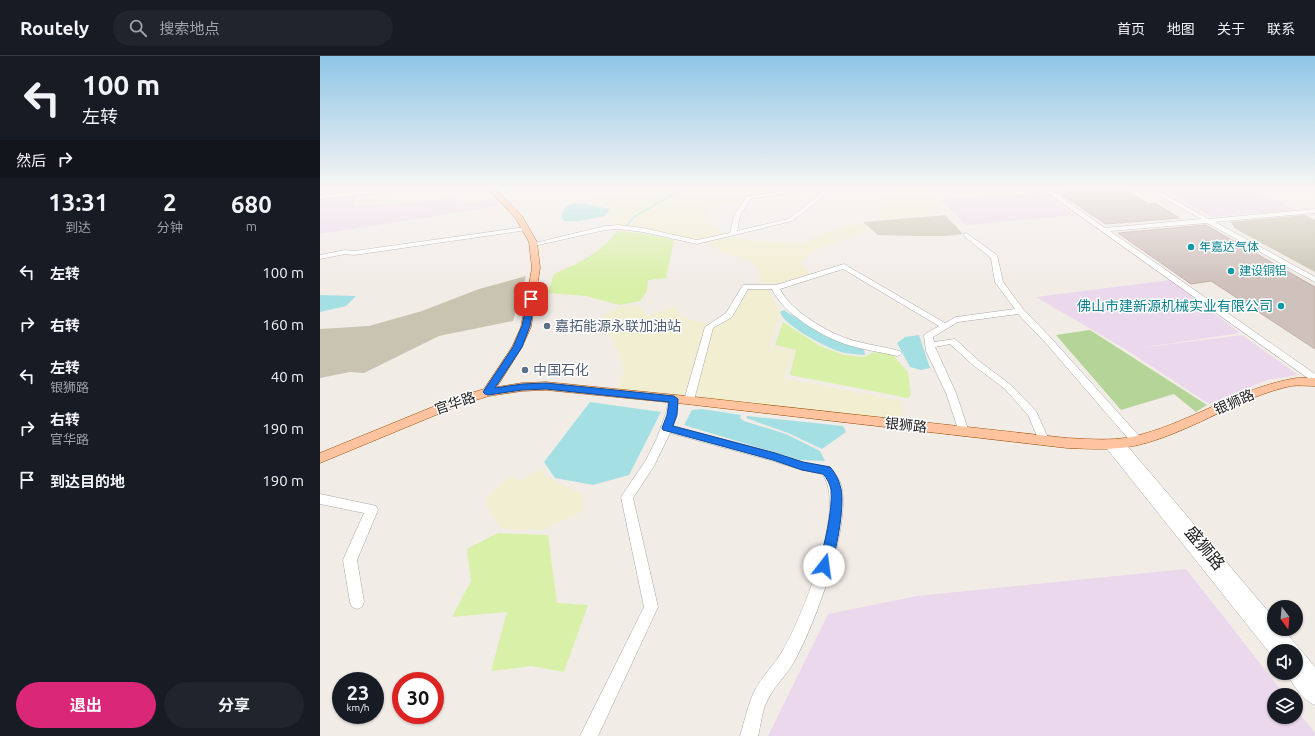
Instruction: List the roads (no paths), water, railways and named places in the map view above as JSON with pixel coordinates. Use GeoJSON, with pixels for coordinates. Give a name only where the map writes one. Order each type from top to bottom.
{"type":"FeatureCollection","features":[{"type":"Feature","properties":{"kind":"main road","name":"官华路"},"geometry":{"type":"LineString","coordinates":[[320,458],[456,402],[488,392],[518,347],[526,326],[536,268],[534,244],[520,220]]}},
{"type":"Feature","properties":{"kind":"main road","name":"银狮路"},"geometry":{"type":"LineString","coordinates":[[488,392],[522,387],[546,386],[689,400],[964,432],[1114,445],[1136,440],[1201,417],[1259,391],[1292,382],[1315,382]]}},
{"type":"Feature","properties":{"kind":"street"},"geometry":{"type":"LineString","coordinates":[[733,234],[736,220]]}},
{"type":"Feature","properties":{"kind":"street"},"geometry":{"type":"LineString","coordinates":[[534,244],[605,228],[619,227],[643,230],[697,242],[790,220]]}},
{"type":"Feature","properties":{"kind":"street"},"geometry":{"type":"LineString","coordinates":[[1089,220],[1315,379]]}},
{"type":"Feature","properties":{"kind":"street"},"geometry":{"type":"LineString","coordinates":[[1210,220],[1315,278]]}},
{"type":"Feature","properties":{"kind":"street"},"geometry":{"type":"LineString","coordinates":[[1104,230],[1213,220]]}},
{"type":"Feature","properties":{"kind":"street"},"geometry":{"type":"LineString","coordinates":[[320,257],[345,252],[354,253],[526,229]]}},
{"type":"Feature","properties":{"kind":"street"},"geometry":{"type":"LineString","coordinates":[[966,235],[994,257],[999,282],[1020,311],[1047,339],[1136,440]]}},
{"type":"Feature","properties":{"kind":"street"},"geometry":{"type":"LineString","coordinates":[[689,400],[699,369],[700,354],[709,327],[729,315],[746,287],[775,287],[844,266],[945,326]]}},
{"type":"Feature","properties":{"kind":"street"},"geometry":{"type":"LineString","coordinates":[[775,287],[780,298],[798,315],[830,335],[851,343],[897,353]]}},
{"type":"Feature","properties":{"kind":"street"},"geometry":{"type":"LineString","coordinates":[[964,432],[951,393],[929,345],[928,336],[956,320],[1020,311]]}},
{"type":"Feature","properties":{"kind":"street"},"geometry":{"type":"LineString","coordinates":[[929,345],[952,341],[976,363],[1008,387],[1032,413],[1044,440]]}},
{"type":"Feature","properties":{"kind":"street"},"geometry":{"type":"LineString","coordinates":[[589,736],[651,607],[627,497],[659,447],[672,415],[674,399]]}},
{"type":"Feature","properties":{"kind":"street"},"geometry":{"type":"LineString","coordinates":[[667,428],[768,455],[802,466],[826,470],[832,478],[836,491],[835,513],[828,555],[817,589],[802,630],[789,656],[761,695],[749,736]]}},
{"type":"Feature","properties":{"kind":"street","name":"盛狮路"},"geometry":{"type":"LineString","coordinates":[[1114,445],[1271,644]]}},
{"type":"Feature","properties":{"kind":"street","name":"盛狮路"},"geometry":{"type":"LineString","coordinates":[[1114,445],[1286,644]]}},
{"type":"Feature","properties":{"kind":"street"},"geometry":{"type":"LineString","coordinates":[[320,498],[372,510],[350,560],[357,602]]}},
{"type":"Feature","properties":{"kind":"street"},"geometry":{"type":"LineString","coordinates":[[1303,664],[1315,679]]}},
{"type":"Feature","properties":{"kind":"street"},"geometry":{"type":"LineString","coordinates":[[1301,680],[1315,697]]}},
{"type":"Feature","properties":{"kind":"water"},"geometry":{"type":"Polygon","coordinates":[[[564,220],[586,220],[579,221],[564,220]]]}},
{"type":"Feature","properties":{"kind":"water"},"geometry":{"type":"Polygon","coordinates":[[[320,295],[356,296],[346,306],[320,312],[320,295]]]}},
{"type":"Feature","properties":{"kind":"water"},"geometry":{"type":"Polygon","coordinates":[[[784,310],[822,333],[864,349],[865,355],[841,352],[816,341],[789,323],[780,312],[784,310]]]}},
{"type":"Feature","properties":{"kind":"water"},"geometry":{"type":"Polygon","coordinates":[[[919,335],[930,368],[921,370],[910,367],[897,343],[905,337],[919,335]]]}},
{"type":"Feature","properties":{"kind":"water"},"geometry":{"type":"Polygon","coordinates":[[[590,402],[661,412],[629,475],[593,485],[555,478],[544,462],[590,402]]]}},
{"type":"Feature","properties":{"kind":"water"},"geometry":{"type":"Polygon","coordinates":[[[702,409],[741,415],[740,418],[744,421],[786,434],[820,451],[825,461],[800,460],[684,425],[692,410],[702,409]]]}},
{"type":"Feature","properties":{"kind":"water"},"geometry":{"type":"Polygon","coordinates":[[[747,416],[843,426],[846,432],[822,449],[788,433],[746,418],[747,416]]]}},
{"type":"Feature","properties":{"kind":"waterway"},"geometry":{"type":"LineString","coordinates":[[626,226],[632,220]]}},
{"type":"Feature","properties":{"kind":"place","name":"年嘉达气体"},"geometry":{"type":"Point","coordinates":[1191,247]}},
{"type":"Feature","properties":{"kind":"place","name":"建设铜铝"},"geometry":{"type":"Point","coordinates":[1231,271]}},
{"type":"Feature","properties":{"kind":"place","name":"佛山市建新源机械实业有限公司"},"geometry":{"type":"Point","coordinates":[1281,306]}},
{"type":"Feature","properties":{"kind":"place","name":"嘉拓能源永联加油站"},"geometry":{"type":"Point","coordinates":[547,326]}},
{"type":"Feature","properties":{"kind":"place","name":"中国石化"},"geometry":{"type":"Point","coordinates":[525,370]}}]}
